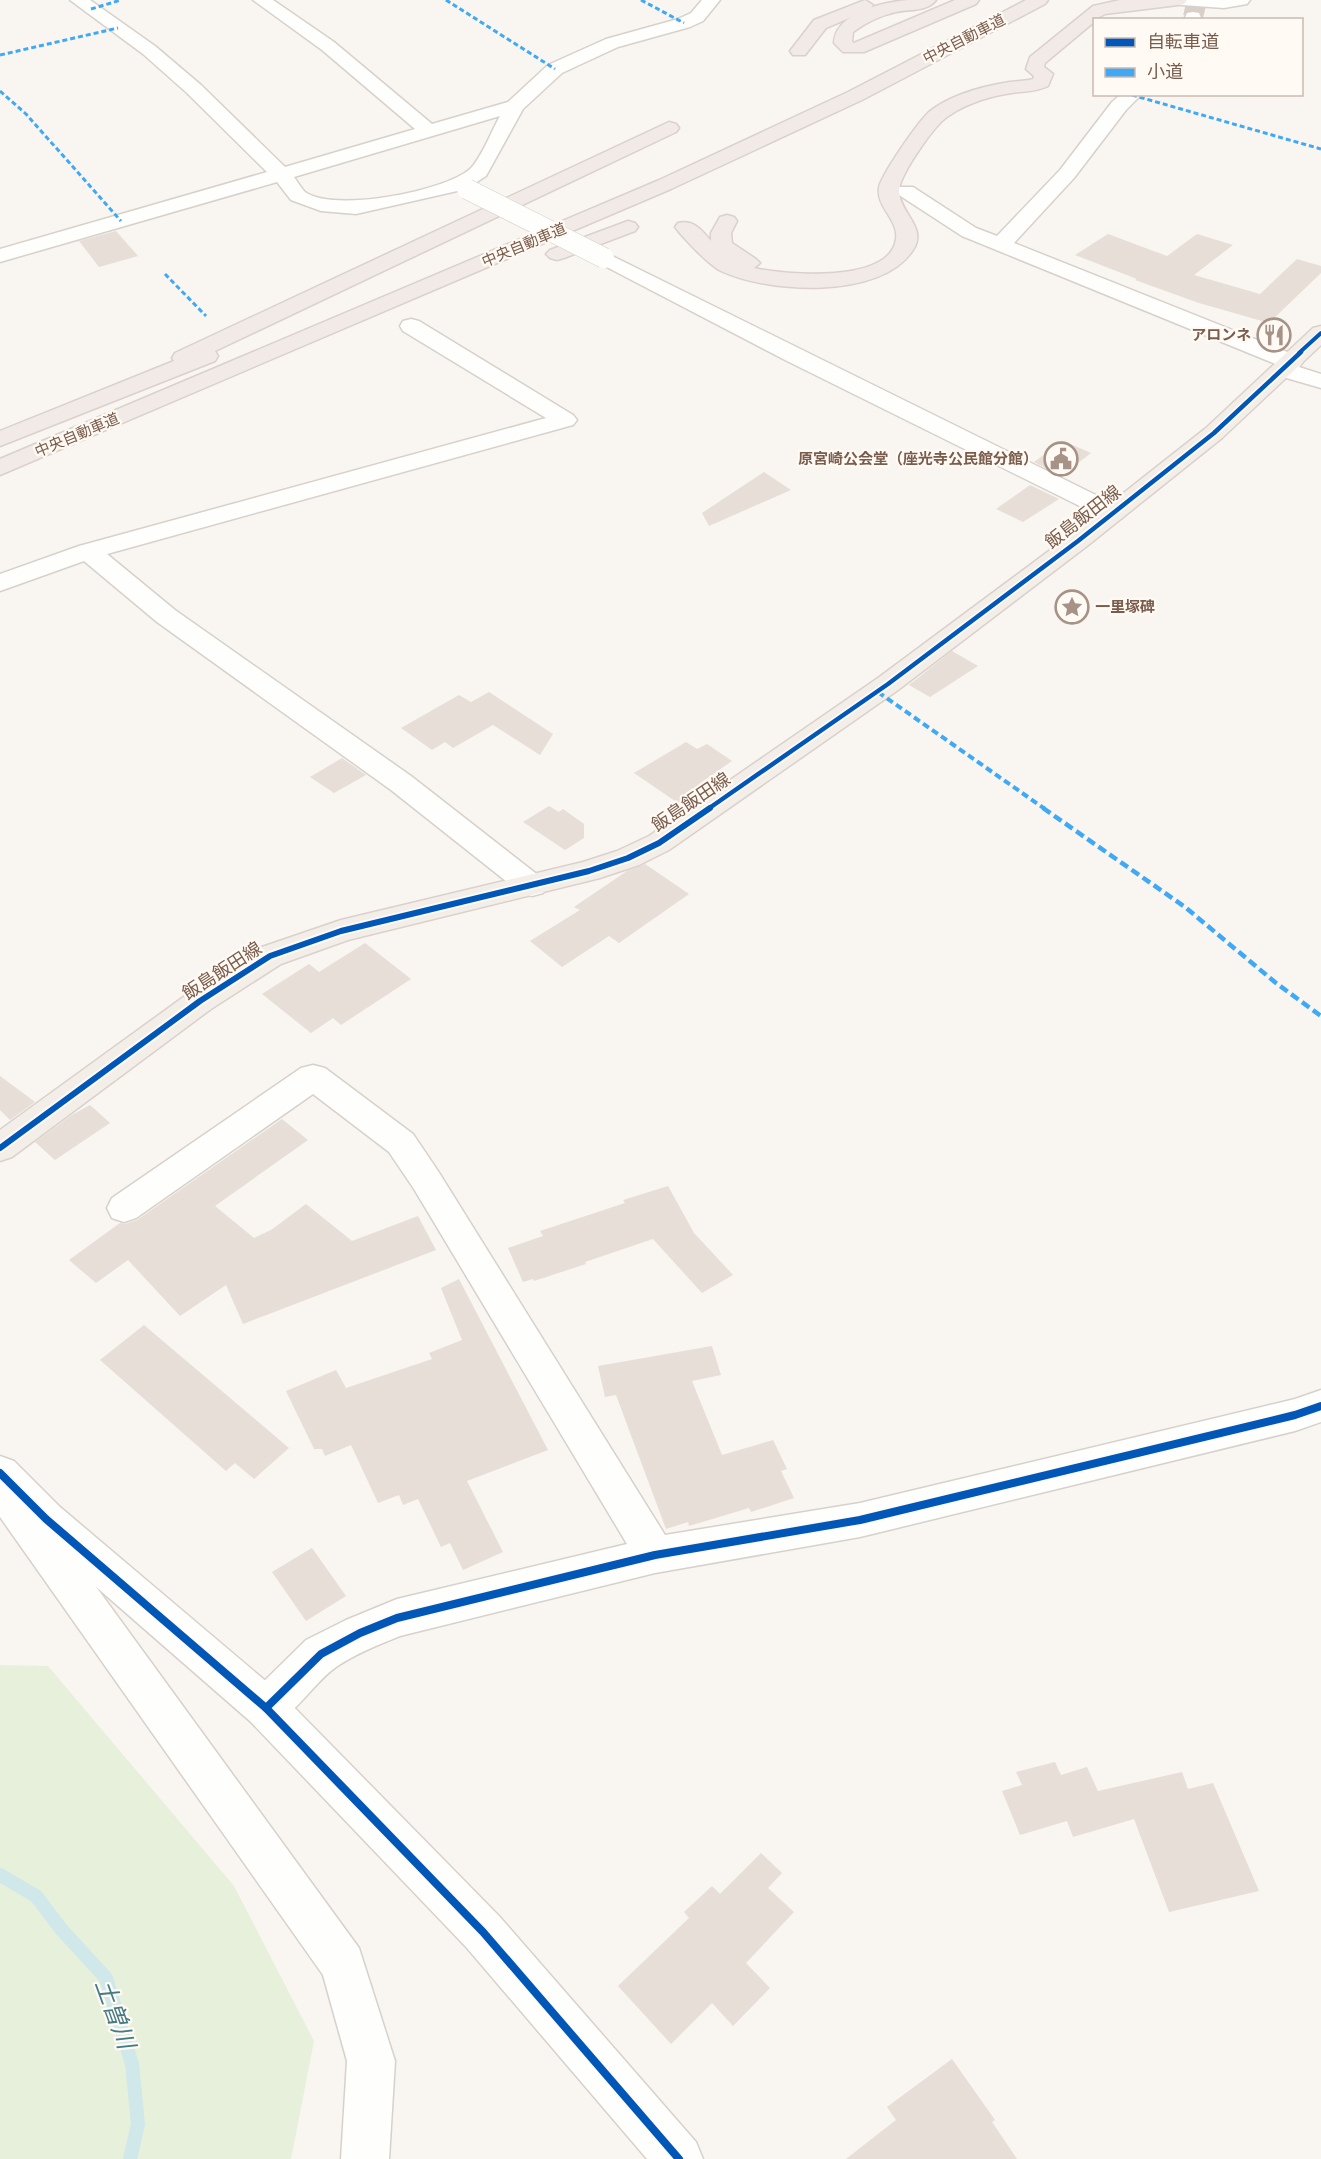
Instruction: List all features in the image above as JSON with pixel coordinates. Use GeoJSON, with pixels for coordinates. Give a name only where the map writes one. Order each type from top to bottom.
{"type":"FeatureCollection","features":[{"type":"Feature","properties":{"kind":"highway"},"geometry":{"type":"LineString","coordinates":[[799,51],[820,24],[878,0]]}},
{"type":"Feature","properties":{"kind":"highway"},"geometry":{"type":"LineString","coordinates":[[927,0],[908,6],[896,6],[850,25],[844,30],[843,43],[853,48],[978,2]]}},
{"type":"Feature","properties":{"kind":"highway","name":"中央自動車道"},"geometry":{"type":"LineString","coordinates":[[0,468],[664,185],[855,96],[1039,0]]}},
{"type":"Feature","properties":{"kind":"highway"},"geometry":{"type":"LineString","coordinates":[[941,71],[1060,0]]}},
{"type":"Feature","properties":{"kind":"highway"},"geometry":{"type":"LineString","coordinates":[[1016,59],[1078,9],[1103,1],[1162,0]]}},
{"type":"Feature","properties":{"kind":"highway"},"geometry":{"type":"LineString","coordinates":[[685,227],[694,233],[709,254],[718,261],[757,276],[803,282],[826,281],[851,277],[880,266],[900,253],[905,246],[905,223],[890,198],[891,183],[938,114],[995,91],[1041,82],[1044,74],[1035,69],[1036,61],[1099,10],[1112,6],[1180,0]]}},
{"type":"Feature","properties":{"kind":"highway","name":"中央自動車道"},"geometry":{"type":"LineString","coordinates":[[881,60],[978,2]]}},
{"type":"Feature","properties":{"kind":"highway"},"geometry":{"type":"LineString","coordinates":[[727,221],[720,233],[722,246],[739,258],[765,267],[796,272],[830,270],[858,264],[870,258],[878,252],[888,238],[886,223],[872,195],[874,180],[878,172],[920,113],[938,102],[983,84],[992,76],[992,73]]}},
{"type":"Feature","properties":{"kind":"highway"},"geometry":{"type":"LineString","coordinates":[[698,147],[769,114]]}},
{"type":"Feature","properties":{"kind":"highway"},"geometry":{"type":"LineString","coordinates":[[53,417],[201,350],[669,128]]}},
{"type":"Feature","properties":{"kind":"highway","name":"中央自動車道"},"geometry":{"type":"LineString","coordinates":[[0,439],[360,293],[635,176]]}},
{"type":"Feature","properties":{"kind":"highway"},"geometry":{"type":"LineString","coordinates":[[115,418],[628,227]]}},
{"type":"Feature","properties":{"kind":"main road","name":"飯島飯田線"},"geometry":{"type":"LineString","coordinates":[[0,1148],[200,1001],[270,956],[341,931],[589,871],[628,858],[659,843],[888,684],[1113,513],[1214,434],[1321,333]]}},
{"type":"Feature","properties":{"kind":"street"},"geometry":{"type":"LineString","coordinates":[[79,0],[149,50],[194,89],[282,176],[298,196],[321,206],[338,207],[377,205],[463,187],[478,172],[515,106],[555,69],[612,43],[684,23],[697,17],[711,0]]}},
{"type":"Feature","properties":{"kind":"street"},"geometry":{"type":"LineString","coordinates":[[262,0],[327,46],[430,132]]}},
{"type":"Feature","properties":{"kind":"street"},"geometry":{"type":"LineString","coordinates":[[1180,0],[1224,3],[1241,0]]}},
{"type":"Feature","properties":{"kind":"street"},"geometry":{"type":"LineString","coordinates":[[1002,243],[1067,174],[1119,106],[1131,96]]}},
{"type":"Feature","properties":{"kind":"street"},"geometry":{"type":"LineString","coordinates":[[0,256],[282,176],[515,106]]}},
{"type":"Feature","properties":{"kind":"street"},"geometry":{"type":"LineString","coordinates":[[463,187],[795,356],[1113,513]]}},
{"type":"Feature","properties":{"kind":"street"},"geometry":{"type":"LineString","coordinates":[[906,191],[969,232],[1002,243],[1321,381]]}},
{"type":"Feature","properties":{"kind":"street"},"geometry":{"type":"LineString","coordinates":[[0,583],[88,551],[317,490],[565,420],[411,326]]}},
{"type":"Feature","properties":{"kind":"street"},"geometry":{"type":"LineString","coordinates":[[88,551],[166,616],[401,783],[532,886]]}},
{"type":"Feature","properties":{"kind":"street"},"geometry":{"type":"LineString","coordinates":[[124,1208],[313,1077],[401,1143],[433,1190],[655,1555]]}},
{"type":"Feature","properties":{"kind":"street"},"geometry":{"type":"LineString","coordinates":[[266,1708],[321,1654],[360,1633],[397,1618],[655,1555],[860,1520],[1295,1415],[1321,1406]]}},
{"type":"Feature","properties":{"kind":"street"},"geometry":{"type":"LineString","coordinates":[[0,1473],[46,1520],[266,1708],[483,1932],[679,2159]]}},
{"type":"Feature","properties":{"kind":"street"},"geometry":{"type":"LineString","coordinates":[[0,1486],[343,1964],[371,2061],[364,2159]]}},
{"type":"Feature","properties":{"kind":"green space"},"geometry":{"type":"Polygon","coordinates":[[[0,1665],[48,1666],[234,1886],[314,2041],[291,2159],[0,2159],[0,1665]]]}},
{"type":"Feature","properties":{"kind":"building"},"geometry":{"type":"Polygon","coordinates":[[[116,231],[138,256],[99,267],[79,241],[116,231]]]}},
{"type":"Feature","properties":{"kind":"building"},"geometry":{"type":"Polygon","coordinates":[[[1108,234],[1167,256],[1197,234],[1233,245],[1194,275],[1260,294],[1297,259],[1321,266],[1321,273],[1269,323],[1199,303],[1075,255],[1108,234]]]}},
{"type":"Feature","properties":{"kind":"building","name":"原宮崎公会堂（座光寺公民館分館）"},"geometry":{"type":"Polygon","coordinates":[[[1063,441],[1091,453],[1061,476],[1034,462],[1063,441]]]}},
{"type":"Feature","properties":{"kind":"building"},"geometry":{"type":"Polygon","coordinates":[[[764,472],[791,490],[709,526],[702,513],[764,472]]]}},
{"type":"Feature","properties":{"kind":"building"},"geometry":{"type":"Polygon","coordinates":[[[1030,485],[1059,499],[1023,522],[996,509],[1030,485]]]}},
{"type":"Feature","properties":{"kind":"building"},"geometry":{"type":"Polygon","coordinates":[[[952,651],[978,666],[930,697],[909,685],[952,651]]]}},
{"type":"Feature","properties":{"kind":"building"},"geometry":{"type":"Polygon","coordinates":[[[489,692],[553,734],[540,755],[493,725],[453,748],[445,742],[432,750],[401,728],[459,695],[471,702],[489,692]]]}},
{"type":"Feature","properties":{"kind":"building"},"geometry":{"type":"Polygon","coordinates":[[[686,742],[697,749],[707,744],[732,761],[699,784],[704,787],[678,803],[634,773],[686,742]]]}},
{"type":"Feature","properties":{"kind":"building"},"geometry":{"type":"Polygon","coordinates":[[[342,758],[366,775],[334,793],[310,777],[342,758]]]}},
{"type":"Feature","properties":{"kind":"building"},"geometry":{"type":"Polygon","coordinates":[[[549,806],[559,812],[563,809],[584,824],[584,838],[565,850],[523,822],[549,806]]]}},
{"type":"Feature","properties":{"kind":"building"},"geometry":{"type":"Polygon","coordinates":[[[645,864],[689,894],[619,943],[609,936],[562,967],[530,941],[580,910],[574,907],[627,871],[645,864]]]}},
{"type":"Feature","properties":{"kind":"building"},"geometry":{"type":"Polygon","coordinates":[[[365,943],[411,979],[341,1025],[333,1018],[311,1033],[262,994],[309,964],[319,972],[365,943]]]}},
{"type":"Feature","properties":{"kind":"building"},"geometry":{"type":"Polygon","coordinates":[[[0,1076],[35,1102],[10,1120],[0,1110],[0,1076]]]}},
{"type":"Feature","properties":{"kind":"building"},"geometry":{"type":"Polygon","coordinates":[[[90,1105],[110,1123],[55,1160],[35,1142],[72,1115],[90,1105]]]}},
{"type":"Feature","properties":{"kind":"building"},"geometry":{"type":"Polygon","coordinates":[[[282,1119],[308,1140],[215,1206],[254,1238],[271,1230],[306,1204],[352,1241],[418,1216],[436,1250],[243,1324],[226,1285],[180,1316],[128,1260],[96,1283],[69,1260],[120,1223],[125,1224],[137,1220],[282,1119]]]}},
{"type":"Feature","properties":{"kind":"building"},"geometry":{"type":"Polygon","coordinates":[[[668,1186],[694,1233],[733,1275],[702,1293],[653,1239],[585,1262],[586,1264],[534,1281],[533,1279],[523,1282],[508,1248],[543,1236],[540,1231],[668,1186]]]}},
{"type":"Feature","properties":{"kind":"building"},"geometry":{"type":"Polygon","coordinates":[[[459,1279],[548,1450],[467,1481],[503,1552],[463,1570],[450,1543],[441,1547],[418,1499],[403,1505],[399,1495],[378,1503],[351,1445],[325,1456],[322,1449],[314,1449],[286,1391],[336,1370],[346,1388],[432,1359],[429,1353],[462,1340],[441,1288],[459,1279]]]}},
{"type":"Feature","properties":{"kind":"building"},"geometry":{"type":"Polygon","coordinates":[[[144,1325],[289,1448],[254,1479],[235,1463],[226,1471],[100,1360],[144,1325]]]}},
{"type":"Feature","properties":{"kind":"building"},"geometry":{"type":"Polygon","coordinates":[[[712,1346],[721,1375],[692,1381],[722,1455],[773,1440],[787,1469],[781,1471],[794,1498],[751,1512],[749,1508],[689,1526],[688,1522],[666,1529],[616,1395],[605,1397],[598,1366],[712,1346]]]}},
{"type":"Feature","properties":{"kind":"building"},"geometry":{"type":"Polygon","coordinates":[[[312,1548],[346,1596],[306,1621],[272,1572],[312,1548]]]}},
{"type":"Feature","properties":{"kind":"building"},"geometry":{"type":"Polygon","coordinates":[[[1055,1762],[1061,1775],[1087,1767],[1098,1791],[1182,1772],[1188,1789],[1213,1783],[1259,1891],[1169,1912],[1134,1819],[1073,1837],[1067,1821],[1020,1835],[1002,1791],[1022,1785],[1016,1772],[1055,1762]]]}},
{"type":"Feature","properties":{"kind":"building"},"geometry":{"type":"Polygon","coordinates":[[[761,1853],[782,1873],[768,1888],[794,1912],[746,1963],[770,1988],[733,2026],[712,2003],[671,2044],[618,1986],[689,1918],[684,1912],[712,1886],[720,1894],[761,1853]]]}},
{"type":"Feature","properties":{"kind":"building"},"geometry":{"type":"Polygon","coordinates":[[[952,2059],[995,2120],[992,2122],[1017,2159],[846,2159],[896,2120],[887,2107],[952,2059]]]}},
{"type":"Feature","properties":{"kind":"waterway","name":"土曽川"},"geometry":{"type":"LineString","coordinates":[[0,1875],[36,1896],[61,1929],[106,1978],[132,2064],[138,2124],[130,2159]]}},
{"type":"Feature","properties":{"kind":"tunnel"},"geometry":{"type":"LineString","coordinates":[[1193,17],[1197,0]]}},
{"type":"Feature","properties":{"kind":"marked path"},"geometry":{"type":"LineString","coordinates":[[91,9],[121,0]]}},
{"type":"Feature","properties":{"kind":"marked path"},"geometry":{"type":"LineString","coordinates":[[446,0],[555,69]]}},
{"type":"Feature","properties":{"kind":"marked path"},"geometry":{"type":"LineString","coordinates":[[641,0],[684,23]]}},
{"type":"Feature","properties":{"kind":"marked path"},"geometry":{"type":"LineString","coordinates":[[0,55],[118,28]]}},
{"type":"Feature","properties":{"kind":"marked path"},"geometry":{"type":"LineString","coordinates":[[0,91],[26,114],[121,221]]}},
{"type":"Feature","properties":{"kind":"marked path"},"geometry":{"type":"LineString","coordinates":[[1136,96],[1321,149]]}},
{"type":"Feature","properties":{"kind":"marked path"},"geometry":{"type":"LineString","coordinates":[[165,274],[206,316]]}},
{"type":"Feature","properties":{"kind":"marked path"},"geometry":{"type":"LineString","coordinates":[[878,692],[1185,907],[1276,983],[1321,1016]]}},
{"type":"Feature","properties":{"kind":"cycle path"},"geometry":{"type":"LineString","coordinates":[[0,1148],[200,1001],[270,956],[341,931],[589,871],[628,858],[659,843],[888,684],[1078,541],[1214,433],[1321,333]]}},
{"type":"Feature","properties":{"kind":"cycle path"},"geometry":{"type":"LineString","coordinates":[[266,1708],[321,1654],[360,1633],[397,1618],[655,1555],[860,1520],[1295,1415],[1321,1406]]}},
{"type":"Feature","properties":{"kind":"cycle path"},"geometry":{"type":"LineString","coordinates":[[0,1473],[46,1519],[266,1708],[483,1932],[679,2159]]}},
{"type":"Feature","properties":{"kind":"place","name":"アロンネ"},"geometry":{"type":"Point","coordinates":[1274,335]}},
{"type":"Feature","properties":{"kind":"place","name":"原宮崎公会堂（座光寺公民館分館）"},"geometry":{"type":"Point","coordinates":[1061,459]}},
{"type":"Feature","properties":{"kind":"place","name":"一里塚碑"},"geometry":{"type":"Point","coordinates":[1072,607]}}]}
